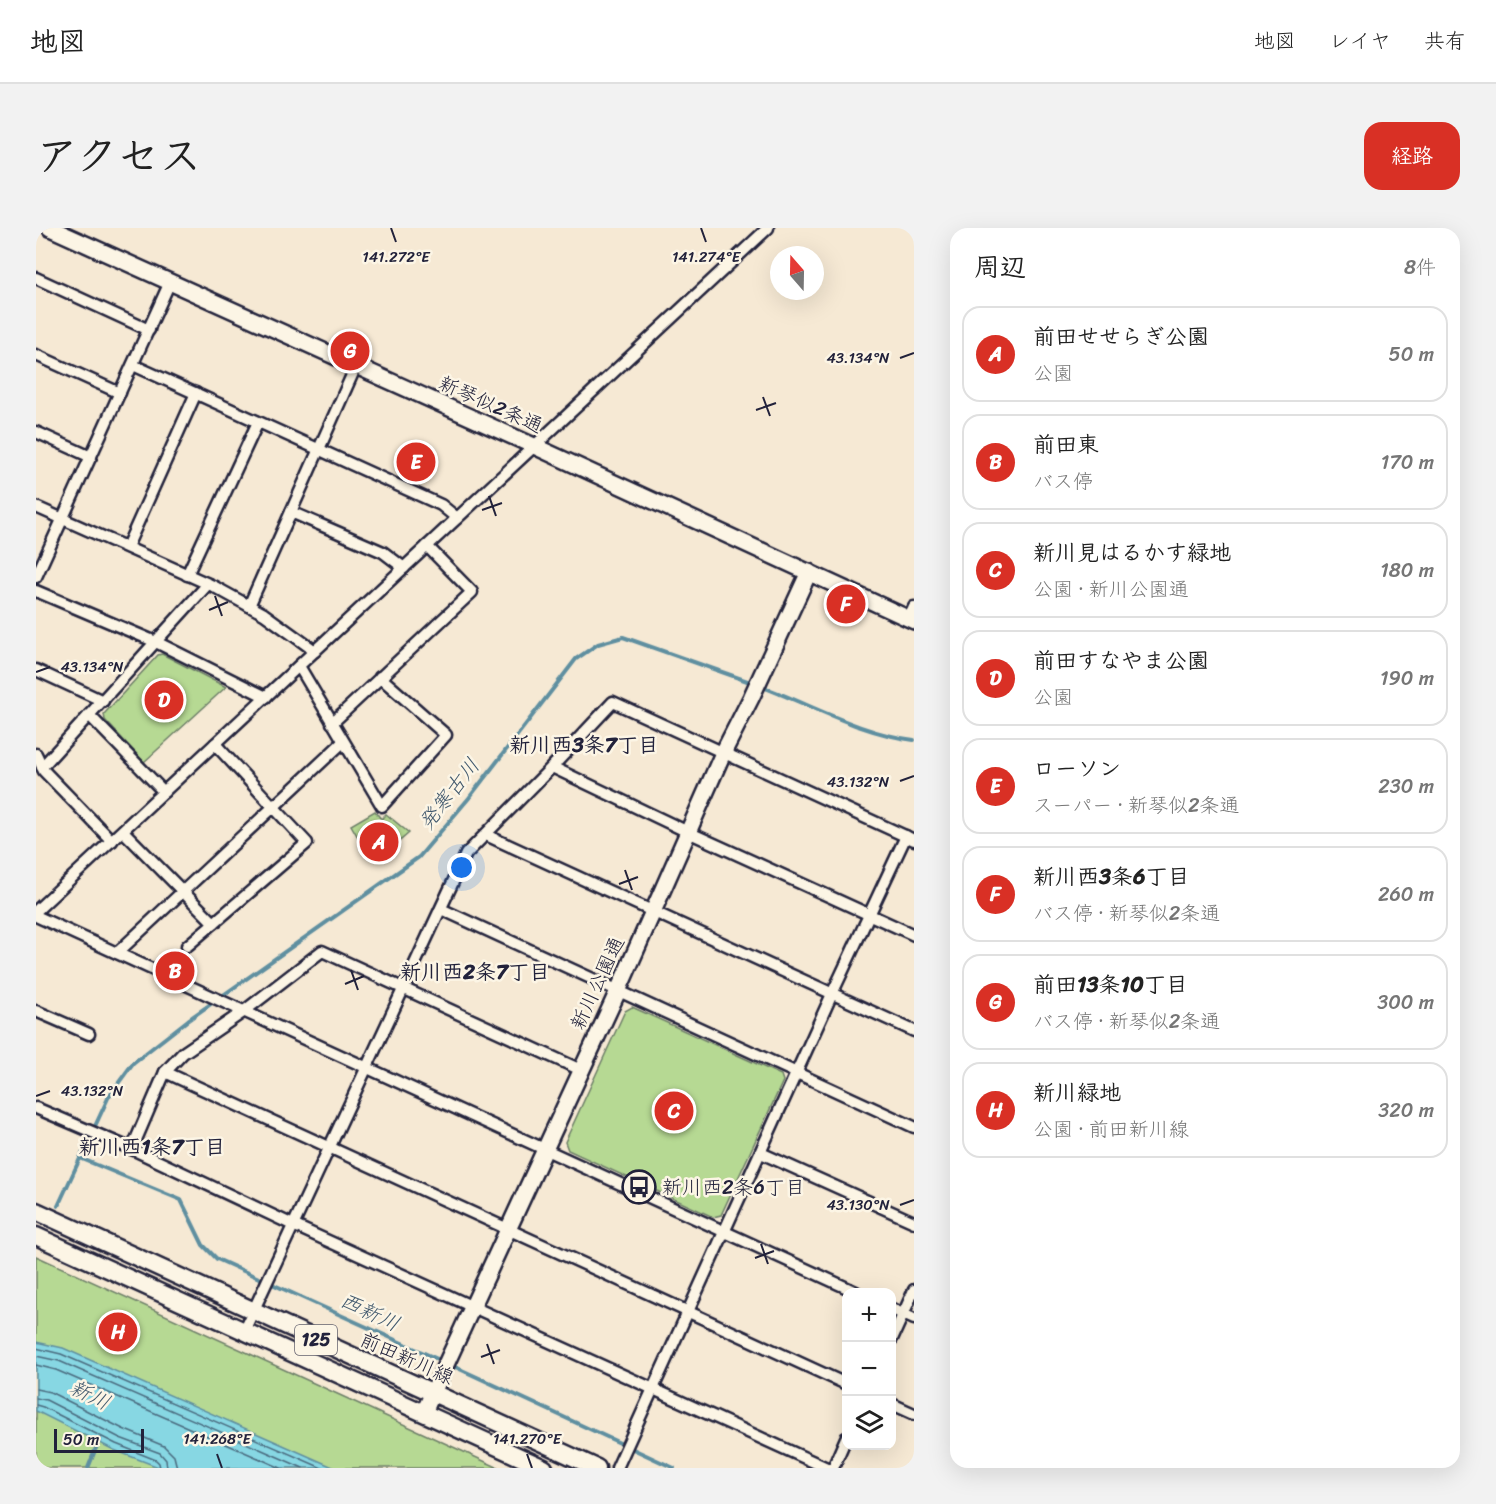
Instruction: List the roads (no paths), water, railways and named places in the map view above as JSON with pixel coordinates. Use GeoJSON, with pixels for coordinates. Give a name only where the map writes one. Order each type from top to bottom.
{"type":"FeatureCollection","features":[{"type":"Feature","properties":{"kind":"main road","name":"前田新川線"},"geometry":{"type":"LineString","coordinates":[[36,1211],[597,1468]]}},
{"type":"Feature","properties":{"kind":"main road","name":"125"},"geometry":{"type":"LineString","coordinates":[[36,1236],[544,1468]]}},
{"type":"Feature","properties":{"kind":"street","name":"新琴似2条通"},"geometry":{"type":"LineString","coordinates":[[50,228],[810,572],[912,615]]}},
{"type":"Feature","properties":{"kind":"street"},"geometry":{"type":"LineString","coordinates":[[768,228],[36,914],[239,1010],[845,1288]]}},
{"type":"Feature","properties":{"kind":"street"},"geometry":{"type":"LineString","coordinates":[[36,278],[149,330]]}},
{"type":"Feature","properties":{"kind":"street"},"geometry":{"type":"LineString","coordinates":[[36,577],[170,282]]}},
{"type":"Feature","properties":{"kind":"street"},"geometry":{"type":"LineString","coordinates":[[36,356],[120,393]]}},
{"type":"Feature","properties":{"kind":"street"},"geometry":{"type":"LineString","coordinates":[[133,365],[441,505],[457,518]]}},
{"type":"Feature","properties":{"kind":"street"},"geometry":{"type":"LineString","coordinates":[[249,606],[356,366]]}},
{"type":"Feature","properties":{"kind":"street"},"geometry":{"type":"LineString","coordinates":[[127,547],[196,393]]}},
{"type":"Feature","properties":{"kind":"street"},"geometry":{"type":"LineString","coordinates":[[187,574],[258,422]]}},
{"type":"Feature","properties":{"kind":"street"},"geometry":{"type":"LineString","coordinates":[[36,432],[91,457]]}},
{"type":"Feature","properties":{"kind":"street"},"geometry":{"type":"LineString","coordinates":[[36,507],[208,584],[264,614],[315,651]]}},
{"type":"Feature","properties":{"kind":"street"},"geometry":{"type":"LineString","coordinates":[[291,512],[383,552],[404,568]]}},
{"type":"Feature","properties":{"kind":"street"},"geometry":{"type":"LineString","coordinates":[[332,723],[472,592],[427,546]]}},
{"type":"Feature","properties":{"kind":"street","name":"新川公園通"},"geometry":{"type":"LineString","coordinates":[[424,1412],[618,990],[723,753],[810,572]]}},
{"type":"Feature","properties":{"kind":"street"},"geometry":{"type":"LineString","coordinates":[[42,767],[208,584]]}},
{"type":"Feature","properties":{"kind":"street"},"geometry":{"type":"LineString","coordinates":[[36,591],[156,642],[266,697]]}},
{"type":"Feature","properties":{"kind":"street"},"geometry":{"type":"LineString","coordinates":[[299,666],[382,806],[446,735],[380,678]]}},
{"type":"Feature","properties":{"kind":"street"},"geometry":{"type":"LineString","coordinates":[[36,670],[103,701]]}},
{"type":"Feature","properties":{"kind":"street"},"geometry":{"type":"LineString","coordinates":[[244,1331],[466,854],[613,702],[910,838],[869,915],[832,994],[617,1468]]}},
{"type":"Feature","properties":{"kind":"street"},"geometry":{"type":"LineString","coordinates":[[89,716],[164,792]]}},
{"type":"Feature","properties":{"kind":"street"},"geometry":{"type":"LineString","coordinates":[[117,953],[343,742]]}},
{"type":"Feature","properties":{"kind":"street"},"geometry":{"type":"LineString","coordinates":[[187,946],[307,843],[215,744]]}},
{"type":"Feature","properties":{"kind":"street"},"geometry":{"type":"LineString","coordinates":[[36,754],[42,767],[112,841]]}},
{"type":"Feature","properties":{"kind":"street"},"geometry":{"type":"LineString","coordinates":[[552,767],[914,935]]}},
{"type":"Feature","properties":{"kind":"street"},"geometry":{"type":"LineString","coordinates":[[123,831],[214,923]]}},
{"type":"Feature","properties":{"kind":"street"},"geometry":{"type":"LineString","coordinates":[[486,835],[914,1031]]}},
{"type":"Feature","properties":{"kind":"street"},"geometry":{"type":"LineString","coordinates":[[441,909],[914,1127]]}},
{"type":"Feature","properties":{"kind":"street"},"geometry":{"type":"LineString","coordinates":[[132,1149],[165,1072],[183,1053],[322,951],[581,1070]]}},
{"type":"Feature","properties":{"kind":"street"},"geometry":{"type":"LineString","coordinates":[[36,1011],[89,1034]]}},
{"type":"Feature","properties":{"kind":"street"},"geometry":{"type":"LineString","coordinates":[[165,1072],[842,1382]]}},
{"type":"Feature","properties":{"kind":"street"},"geometry":{"type":"LineString","coordinates":[[36,1108],[132,1149],[293,1226],[827,1468]]}},
{"type":"Feature","properties":{"kind":"street"},"geometry":{"type":"LineString","coordinates":[[761,1152],[914,1222]]}},
{"type":"Feature","properties":{"kind":"street"},"geometry":{"type":"LineString","coordinates":[[896,1329],[914,1290]]}},
{"type":"Feature","properties":{"kind":"street"},"geometry":{"type":"LineString","coordinates":[[896,1311],[914,1319]]}},
{"type":"Feature","properties":{"kind":"street"},"geometry":{"type":"LineString","coordinates":[[896,1406],[914,1414]]}},
{"type":"Feature","properties":{"kind":"street"},"geometry":{"type":"LineString","coordinates":[[833,1468],[842,1447]]}},
{"type":"Feature","properties":{"kind":"water","name":"新川"},"geometry":{"type":"Polygon","coordinates":[[[36,1342],[63,1348],[335,1468],[161,1468],[114,1450],[36,1411],[36,1342]]]}},
{"type":"Feature","properties":{"kind":"waterway","name":"発寒古川"},"geometry":{"type":"LineString","coordinates":[[58,1206],[109,1096],[133,1063],[188,1020],[419,857],[469,798],[576,659],[598,644],[623,637],[753,683]]}},
{"type":"Feature","properties":{"kind":"waterway","name":"発寒古川"},"geometry":{"type":"LineString","coordinates":[[760,686],[855,725],[894,737],[914,740]]}},
{"type":"Feature","properties":{"kind":"waterway","name":"西新川"},"geometry":{"type":"LineString","coordinates":[[80,1158],[181,1200],[203,1245],[217,1259],[444,1362]]}},
{"type":"Feature","properties":{"kind":"waterway","name":"西新川"},"geometry":{"type":"LineString","coordinates":[[451,1365],[674,1468]]}},
{"type":"Feature","properties":{"kind":"waterway"},"geometry":{"type":"LineString","coordinates":[[88,1468],[100,1438]]}},
{"type":"Feature","properties":{"kind":"place","name":"前田13条10丁目"},"geometry":{"type":"Point","coordinates":[350,351]}},
{"type":"Feature","properties":{"kind":"place","name":"ローソン"},"geometry":{"type":"Point","coordinates":[416,462]}},
{"type":"Feature","properties":{"kind":"place","name":"新川西3条6丁目"},"geometry":{"type":"Point","coordinates":[846,604]}},
{"type":"Feature","properties":{"kind":"place","name":"前田すなやま公園"},"geometry":{"type":"Point","coordinates":[164,700]}},
{"type":"Feature","properties":{"kind":"place","name":"前田せせらぎ公園"},"geometry":{"type":"Point","coordinates":[379,842]}},
{"type":"Feature","properties":{"kind":"place","name":"前田東"},"geometry":{"type":"Point","coordinates":[175,971]}},
{"type":"Feature","properties":{"kind":"place","name":"新川見はるかす緑地"},"geometry":{"type":"Point","coordinates":[674,1111]}},
{"type":"Feature","properties":{"kind":"place","name":"新川西2条6丁目"},"geometry":{"type":"Point","coordinates":[639,1187]}},
{"type":"Feature","properties":{"kind":"place","name":"新川緑地"},"geometry":{"type":"Point","coordinates":[118,1332]}},
{"type":"Feature","properties":{"kind":"district","name":"新川西3条7丁目"},"geometry":{"type":"Point","coordinates":[584,745]}},
{"type":"Feature","properties":{"kind":"district","name":"新川西2条7丁目"},"geometry":{"type":"Point","coordinates":[475,972]}},
{"type":"Feature","properties":{"kind":"district","name":"新川西1条7丁目"},"geometry":{"type":"Point","coordinates":[152,1147]}}]}
